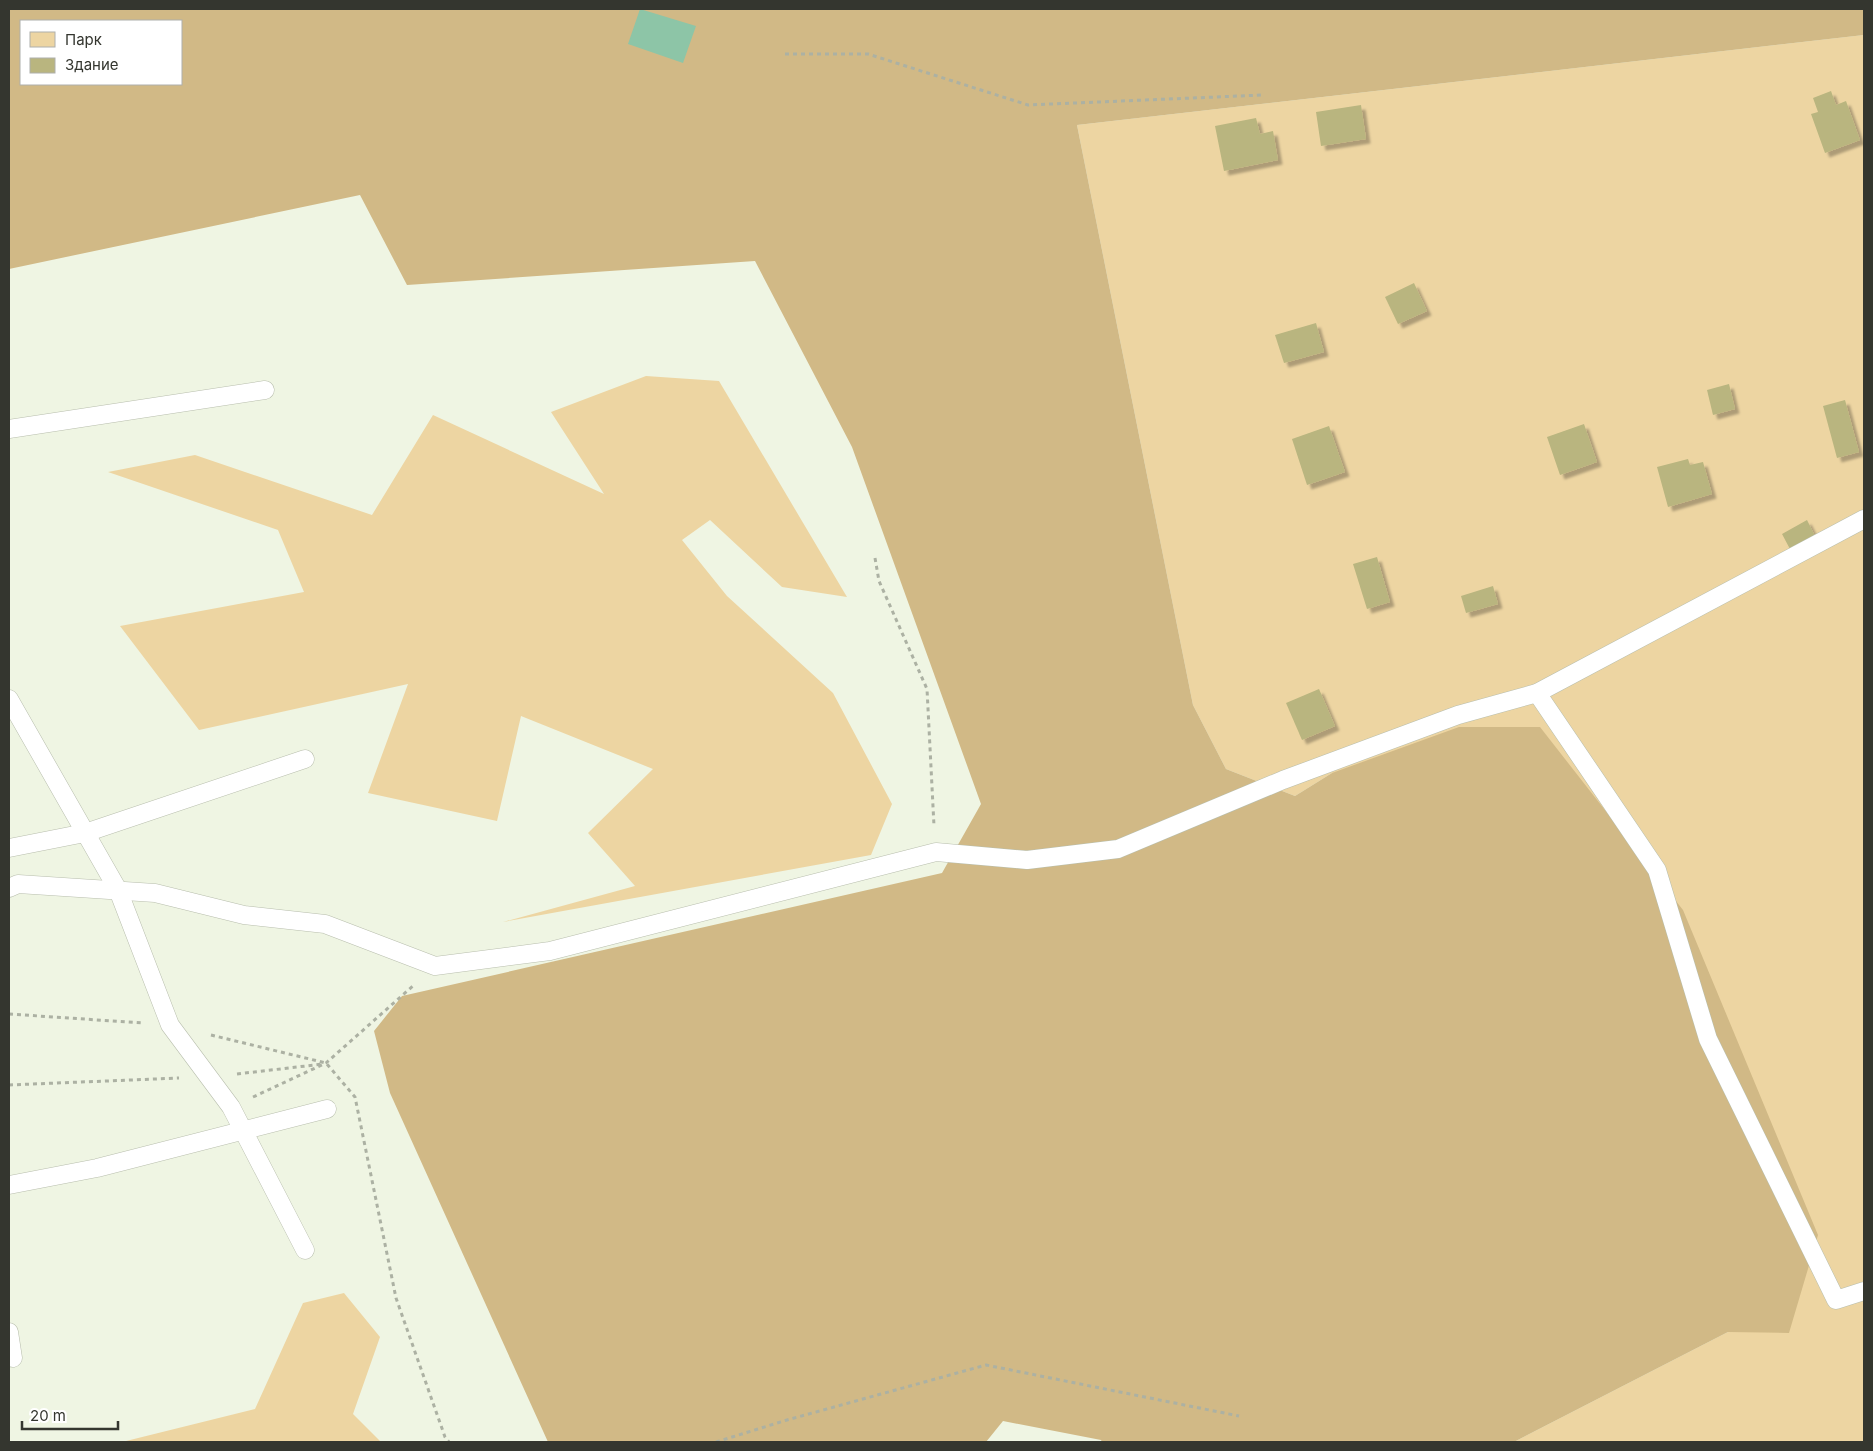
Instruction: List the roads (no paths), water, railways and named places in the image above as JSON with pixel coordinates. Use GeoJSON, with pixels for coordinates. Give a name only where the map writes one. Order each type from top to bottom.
{"type":"FeatureCollection","features":[{"type":"Feature","properties":{"kind":"lane"},"geometry":{"type":"LineString","coordinates":[[9,429],[265,390]]}},
{"type":"Feature","properties":{"kind":"lane"},"geometry":{"type":"LineString","coordinates":[[9,888],[18,884],[155,893],[244,915],[325,924],[435,966],[550,951],[936,852],[1027,860],[1118,849],[1320,766],[1458,715],[1537,693],[1864,519]]}},
{"type":"Feature","properties":{"kind":"lane"},"geometry":{"type":"LineString","coordinates":[[1537,693],[1657,870],[1708,1040],[1836,1300],[1864,1292]]}},
{"type":"Feature","properties":{"kind":"lane"},"geometry":{"type":"LineString","coordinates":[[9,699],[118,890],[170,1025],[231,1107],[305,1250]]}},
{"type":"Feature","properties":{"kind":"lane"},"geometry":{"type":"LineString","coordinates":[[9,848],[85,833],[305,759]]}},
{"type":"Feature","properties":{"kind":"lane"},"geometry":{"type":"LineString","coordinates":[[9,1185],[97,1168],[327,1109]]}},
{"type":"Feature","properties":{"kind":"lane"},"geometry":{"type":"LineString","coordinates":[[9,1332],[13,1358]]}}]}
